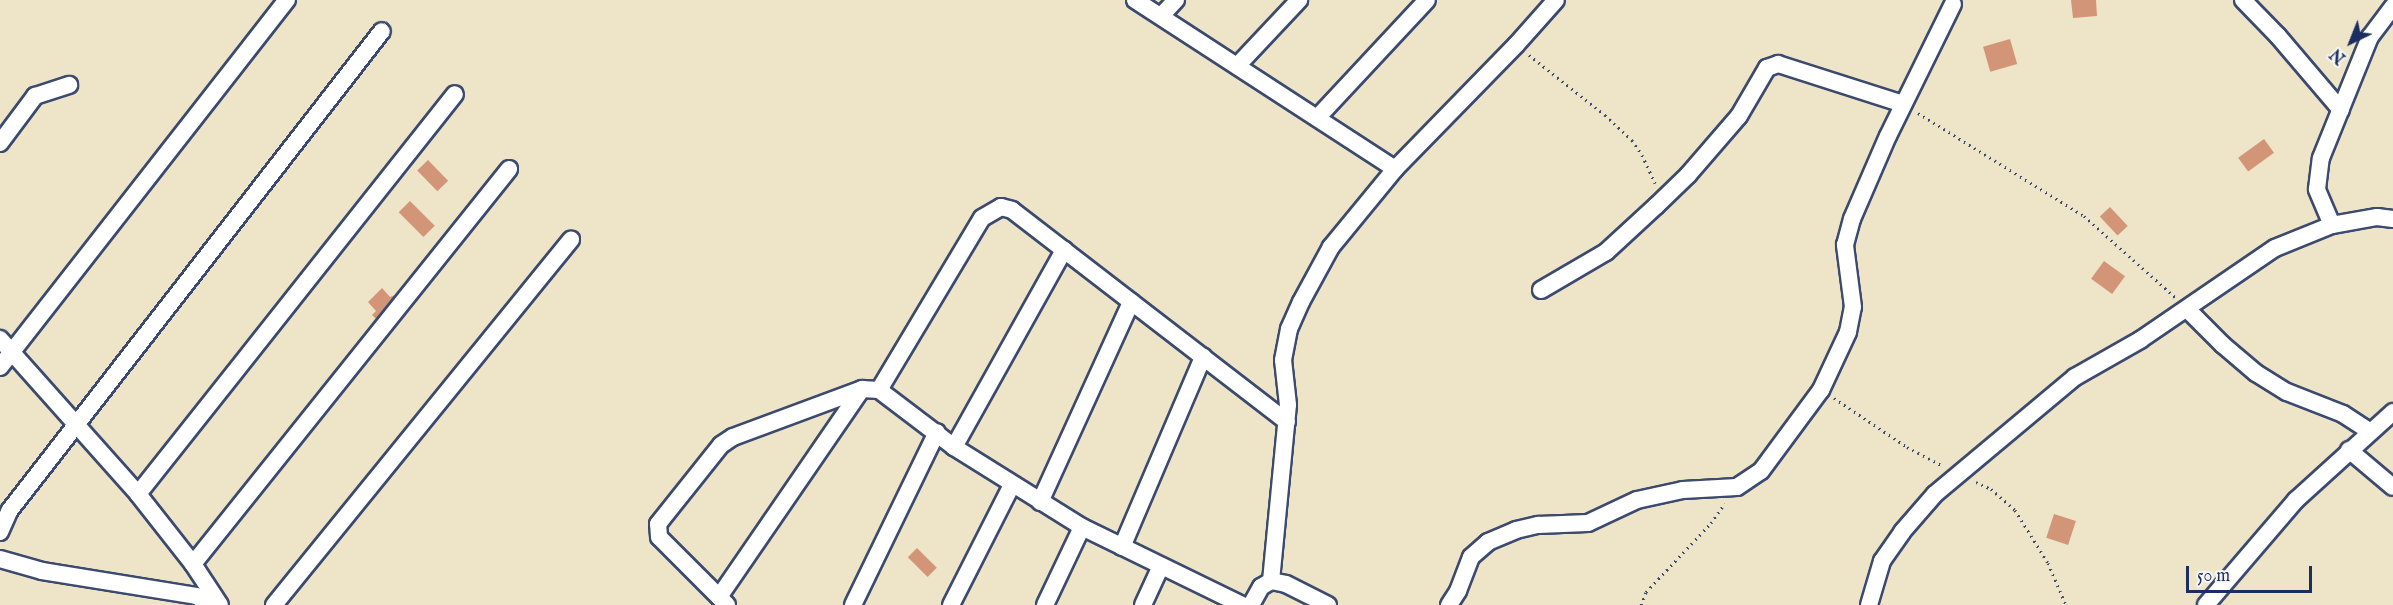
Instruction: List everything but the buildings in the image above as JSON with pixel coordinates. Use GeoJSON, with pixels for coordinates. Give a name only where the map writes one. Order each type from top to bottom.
{"type":"FeatureCollection","features":[{"type":"Feature","properties":{"kind":"street"},"geometry":{"type":"LineString","coordinates":[[0,367],[287,0]]}},
{"type":"Feature","properties":{"kind":"street"},"geometry":{"type":"LineString","coordinates":[[1136,0],[1395,169]]}},
{"type":"Feature","properties":{"kind":"street"},"geometry":{"type":"LineString","coordinates":[[1161,16],[1176,0]]}},
{"type":"Feature","properties":{"kind":"street"},"geometry":{"type":"LineString","coordinates":[[1237,66],[1299,0]]}},
{"type":"Feature","properties":{"kind":"street"},"geometry":{"type":"LineString","coordinates":[[1317,118],[1427,0]]}},
{"type":"Feature","properties":{"kind":"street"},"geometry":{"type":"LineString","coordinates":[[1271,581],[1287,422],[1288,405],[1283,360],[1289,329],[1331,247],[1395,169],[1516,45],[1556,0]]}},
{"type":"Feature","properties":{"kind":"street"},"geometry":{"type":"LineString","coordinates":[[2243,0],[2278,36],[2341,110]]}},
{"type":"Feature","properties":{"kind":"street"},"geometry":{"type":"LineString","coordinates":[[1449,605],[1458,591],[1471,557],[1488,542],[1516,530],[1538,525],[1588,523],[1637,500],[1683,490],[1737,487],[1761,471],[1821,390],[1848,332],[1853,307],[1845,244],[1852,219],[1903,104],[1953,4]]}},
{"type":"Feature","properties":{"kind":"street"},"geometry":{"type":"LineString","coordinates":[[2332,225],[2317,189],[2322,158],[2370,38],[2393,6]]}},
{"type":"Feature","properties":{"kind":"street"},"geometry":{"type":"LineString","coordinates":[[0,532],[10,510],[382,31]]}},
{"type":"Feature","properties":{"kind":"street"},"geometry":{"type":"LineString","coordinates":[[1541,290],[1606,252],[1688,175],[1739,116],[1767,68],[1778,64],[1903,104]]}},
{"type":"Feature","properties":{"kind":"street"},"geometry":{"type":"LineString","coordinates":[[0,143],[35,96],[69,85]]}},
{"type":"Feature","properties":{"kind":"street"},"geometry":{"type":"LineString","coordinates":[[138,494],[455,94]]}},
{"type":"Feature","properties":{"kind":"street"},"geometry":{"type":"LineString","coordinates":[[193,564],[509,169]]}},
{"type":"Feature","properties":{"kind":"street"},"geometry":{"type":"LineString","coordinates":[[871,389],[727,441],[658,524],[660,537],[723,601],[871,389],[982,218],[1001,207],[1012,210],[1287,422]]}},
{"type":"Feature","properties":{"kind":"street"},"geometry":{"type":"LineString","coordinates":[[1869,605],[1881,561],[1902,532],[1935,494],[2075,376],[2140,340],[2275,249],[2332,225],[2377,216],[2393,219]]}},
{"type":"Feature","properties":{"kind":"street"},"geometry":{"type":"LineString","coordinates":[[274,605],[571,240]]}},
{"type":"Feature","properties":{"kind":"street"},"geometry":{"type":"LineString","coordinates":[[954,447],[1064,250]]}},
{"type":"Feature","properties":{"kind":"street"},"geometry":{"type":"LineString","coordinates":[[1040,501],[1131,303]]}},
{"type":"Feature","properties":{"kind":"street"},"geometry":{"type":"LineString","coordinates":[[2187,309],[2223,345],[2256,373],[2287,392],[2343,414],[2369,431]]}},
{"type":"Feature","properties":{"kind":"street"},"geometry":{"type":"LineString","coordinates":[[0,339],[138,494],[193,564],[220,605]]}},
{"type":"Feature","properties":{"kind":"street"},"geometry":{"type":"LineString","coordinates":[[1122,547],[1203,357]]}},
{"type":"Feature","properties":{"kind":"street"},"geometry":{"type":"LineString","coordinates":[[871,389],[1012,485],[1082,527],[1242,605]]}},
{"type":"Feature","properties":{"kind":"street"},"geometry":{"type":"LineString","coordinates":[[2206,605],[2296,500],[2369,431],[2393,412]]}},
{"type":"Feature","properties":{"kind":"street"},"geometry":{"type":"LineString","coordinates":[[853,605],[937,432]]}},
{"type":"Feature","properties":{"kind":"street"},"geometry":{"type":"LineString","coordinates":[[2349,450],[2393,487]]}},
{"type":"Feature","properties":{"kind":"street"},"geometry":{"type":"LineString","coordinates":[[951,605],[1012,485]]}},
{"type":"Feature","properties":{"kind":"street"},"geometry":{"type":"LineString","coordinates":[[1045,605],[1082,527]]}},
{"type":"Feature","properties":{"kind":"street"},"geometry":{"type":"LineString","coordinates":[[0,559],[42,571],[196,596],[212,605]]}},
{"type":"Feature","properties":{"kind":"street"},"geometry":{"type":"LineString","coordinates":[[1143,605],[1161,566]]}},
{"type":"Feature","properties":{"kind":"street"},"geometry":{"type":"LineString","coordinates":[[1251,605],[1261,587],[1271,581],[1286,584],[1328,605]]}},
{"type":"Feature","properties":{"kind":"path"},"geometry":{"type":"LineString","coordinates":[[1516,45],[1570,86],[1632,140],[1653,178],[1656,206]]}},
{"type":"Feature","properties":{"kind":"path"},"geometry":{"type":"LineString","coordinates":[[1903,104],[2084,216],[2187,309]]}},
{"type":"Feature","properties":{"kind":"path"},"geometry":{"type":"LineString","coordinates":[[1821,390],[1907,447],[1991,489],[2015,510],[2048,563],[2066,605]]}},
{"type":"Feature","properties":{"kind":"path"},"geometry":{"type":"LineString","coordinates":[[1641,605],[1646,592],[1711,523],[1737,487]]}}]}
